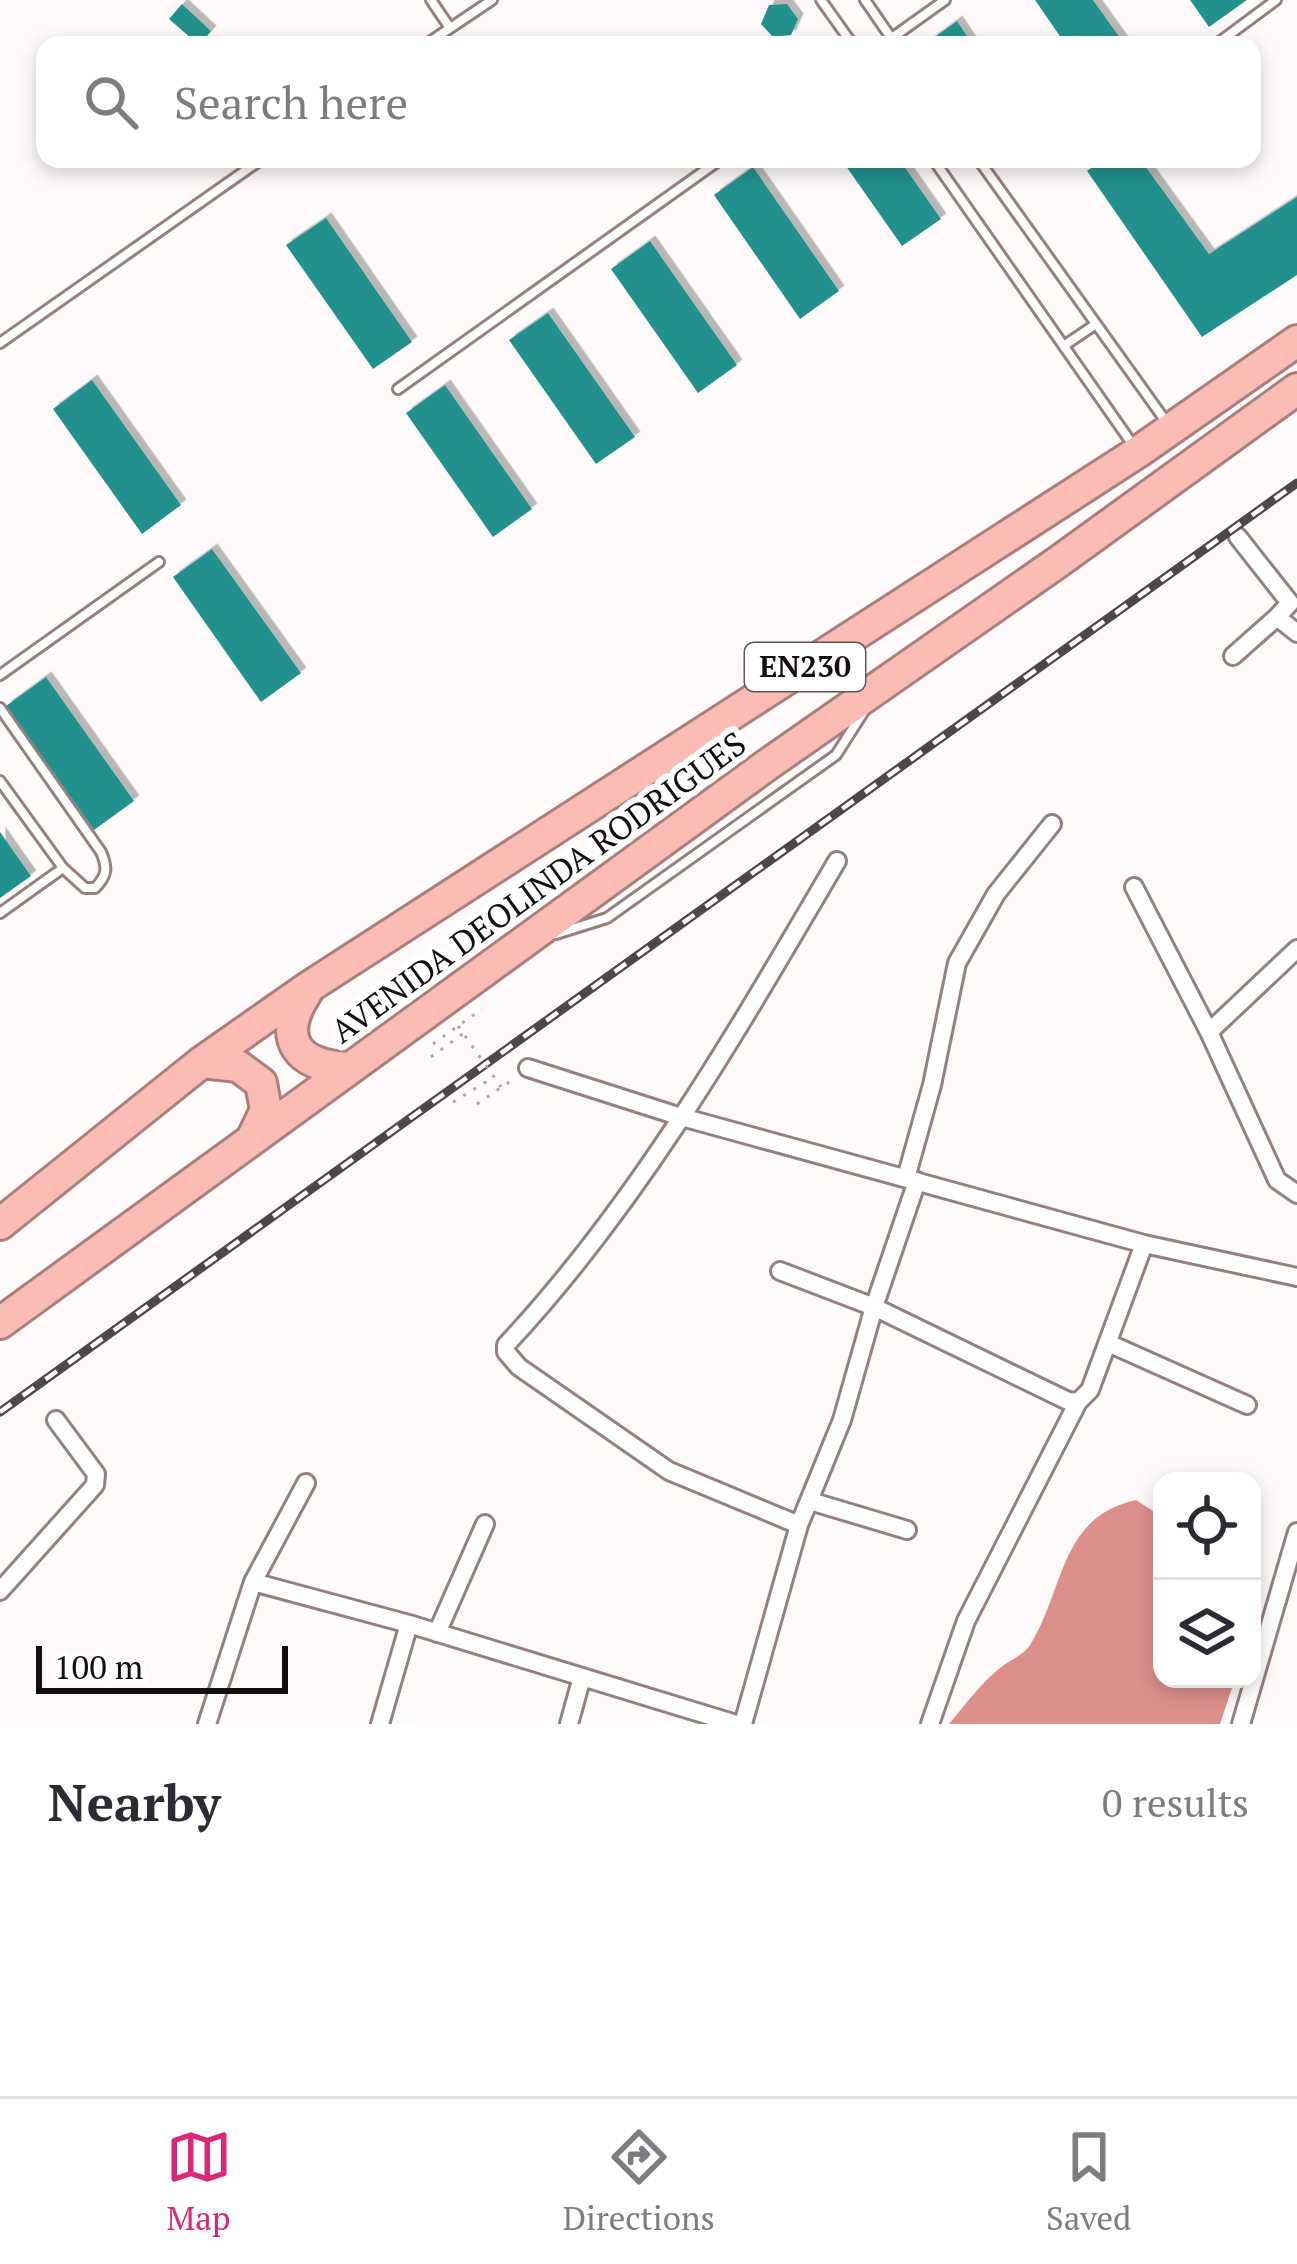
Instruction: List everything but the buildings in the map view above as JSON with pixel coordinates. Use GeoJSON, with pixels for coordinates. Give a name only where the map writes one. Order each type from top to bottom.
{"type":"FeatureCollection","features":[{"type":"Feature","properties":{"kind":"highway","name":"AVENIDA DEOLINDA RODRIGUES"},"geometry":{"type":"LineString","coordinates":[[0,1224],[202,1062],[309,988],[1138,452],[1297,341]]}},
{"type":"Feature","properties":{"kind":"highway","name":"AVENIDA DEOLINDA RODRIGUES"},"geometry":{"type":"LineString","coordinates":[[0,1323],[1297,389]]}},
{"type":"Feature","properties":{"kind":"highway"},"geometry":{"type":"LineString","coordinates":[[309,988],[291,1019],[296,1046],[317,1065],[350,1068]]}},
{"type":"Feature","properties":{"kind":"highway"},"geometry":{"type":"LineString","coordinates":[[202,1062],[238,1066],[261,1082],[266,1110],[244,1148]]}},
{"type":"Feature","properties":{"kind":"street"},"geometry":{"type":"LineString","coordinates":[[1233,656],[1293,599],[1238,537]]}},
{"type":"Feature","properties":{"kind":"street"},"geometry":{"type":"LineString","coordinates":[[1277,617],[1297,633]]}},
{"type":"Feature","properties":{"kind":"street"},"geometry":{"type":"LineString","coordinates":[[253,1582],[739,1724],[799,1525],[842,1420],[911,1180],[957,963],[996,895],[1052,824]]}},
{"type":"Feature","properties":{"kind":"street"},"geometry":{"type":"LineString","coordinates":[[799,1525],[668,1471],[518,1367],[506,1345],[560,1287],[608,1222],[763,986],[837,861]]}},
{"type":"Feature","properties":{"kind":"street"},"geometry":{"type":"LineString","coordinates":[[1134,887],[1210,1032],[1276,1180],[1297,1194]]}},
{"type":"Feature","properties":{"kind":"street"},"geometry":{"type":"LineString","coordinates":[[1210,1032],[1297,950]]}},
{"type":"Feature","properties":{"kind":"street"},"geometry":{"type":"LineString","coordinates":[[528,1068],[679,1116],[1144,1244],[1297,1277]]}},
{"type":"Feature","properties":{"kind":"street"},"geometry":{"type":"LineString","coordinates":[[931,1724],[966,1621],[1078,1402],[1090,1390],[1144,1244]]}},
{"type":"Feature","properties":{"kind":"street"},"geometry":{"type":"LineString","coordinates":[[780,1271],[874,1307],[1078,1402]]}},
{"type":"Feature","properties":{"kind":"street"},"geometry":{"type":"LineString","coordinates":[[1108,1343],[1247,1405]]}},
{"type":"Feature","properties":{"kind":"street"},"geometry":{"type":"LineString","coordinates":[[0,1591],[95,1485],[95,1474],[56,1420]]}},
{"type":"Feature","properties":{"kind":"street"},"geometry":{"type":"LineString","coordinates":[[207,1724],[253,1582],[306,1483]]}},
{"type":"Feature","properties":{"kind":"street"},"geometry":{"type":"LineString","coordinates":[[810,1501],[907,1530]]}},
{"type":"Feature","properties":{"kind":"street"},"geometry":{"type":"LineString","coordinates":[[437,1633],[485,1524]]}},
{"type":"Feature","properties":{"kind":"street"},"geometry":{"type":"LineString","coordinates":[[1241,1724],[1297,1532]]}},
{"type":"Feature","properties":{"kind":"street"},"geometry":{"type":"LineString","coordinates":[[380,1724],[409,1624]]}},
{"type":"Feature","properties":{"kind":"street"},"geometry":{"type":"LineString","coordinates":[[569,1724],[583,1677]]}},
{"type":"Feature","properties":{"kind":"lane"},"geometry":{"type":"LineString","coordinates":[[431,0],[450,28]]}},
{"type":"Feature","properties":{"kind":"lane"},"geometry":{"type":"LineString","coordinates":[[438,36],[492,0]]}},
{"type":"Feature","properties":{"kind":"lane"},"geometry":{"type":"LineString","coordinates":[[821,0],[847,36]]}},
{"type":"Feature","properties":{"kind":"lane"},"geometry":{"type":"LineString","coordinates":[[865,0],[886,36]]}},
{"type":"Feature","properties":{"kind":"lane"},"geometry":{"type":"LineString","coordinates":[[899,36],[945,0]]}},
{"type":"Feature","properties":{"kind":"lane"},"geometry":{"type":"LineString","coordinates":[[1227,36],[1276,0]]}},
{"type":"Feature","properties":{"kind":"lane"},"geometry":{"type":"LineString","coordinates":[[0,343],[249,168]]}},
{"type":"Feature","properties":{"kind":"lane"},"geometry":{"type":"LineString","coordinates":[[398,389],[709,168]]}},
{"type":"Feature","properties":{"kind":"lane"},"geometry":{"type":"LineString","coordinates":[[939,168],[1138,452]]}},
{"type":"Feature","properties":{"kind":"lane"},"geometry":{"type":"LineString","coordinates":[[984,168],[1172,429]]}},
{"type":"Feature","properties":{"kind":"lane"},"geometry":{"type":"LineString","coordinates":[[1065,345],[1096,324]]}},
{"type":"Feature","properties":{"kind":"lane"},"geometry":{"type":"LineString","coordinates":[[0,675],[159,562]]}},
{"type":"Feature","properties":{"kind":"lane"},"geometry":{"type":"LineString","coordinates":[[0,708],[101,852],[107,867],[95,888],[85,888],[63,868],[0,781]]}},
{"type":"Feature","properties":{"kind":"lane"},"geometry":{"type":"LineString","coordinates":[[0,914],[63,868]]}},
{"type":"Feature","properties":{"kind":"path"},"geometry":{"type":"LineString","coordinates":[[433,1044],[482,1009]]}},
{"type":"Feature","properties":{"kind":"path"},"geometry":{"type":"LineString","coordinates":[[458,1026],[501,1087]]}},
{"type":"Feature","properties":{"kind":"path"},"geometry":{"type":"LineString","coordinates":[[431,1057],[464,1033]]}},
{"type":"Feature","properties":{"kind":"path"},"geometry":{"type":"LineString","coordinates":[[477,1104],[528,1068]]}},
{"type":"Feature","properties":{"kind":"path"},"geometry":{"type":"LineString","coordinates":[[453,1102],[494,1077]]}},
{"type":"Feature","properties":{"kind":"shaded area"},"geometry":{"type":"Polygon","coordinates":[[[1136,1500],[1153,1511],[1153,1688],[1232,1688],[1220,1724],[949,1724],[986,1681],[1030,1645],[1078,1539],[1111,1509],[1136,1500]]]}},
{"type":"Feature","properties":{"kind":"railway"},"geometry":{"type":"LineString","coordinates":[[0,1412],[1297,483]]}}]}
